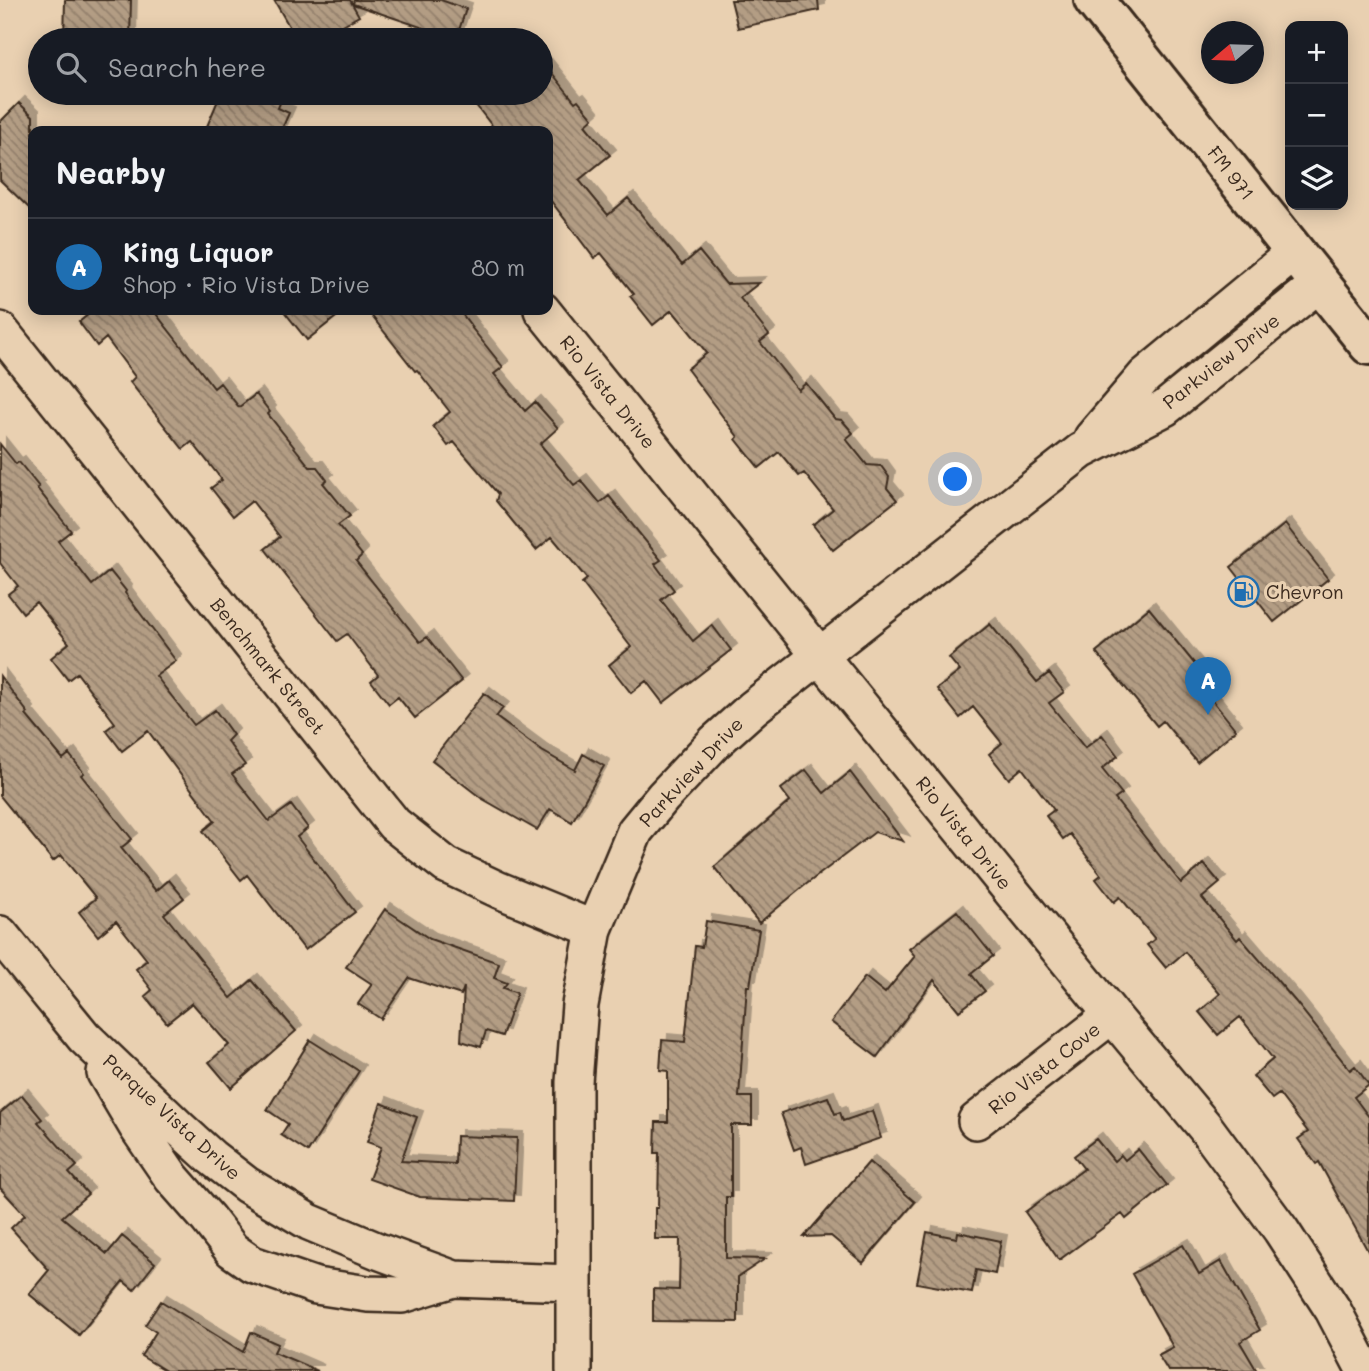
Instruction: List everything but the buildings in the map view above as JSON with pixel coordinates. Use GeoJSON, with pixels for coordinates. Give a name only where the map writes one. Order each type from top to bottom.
{"type":"FeatureCollection","features":[{"type":"Feature","properties":{"kind":"main road","name":"FM 971"},"geometry":{"type":"LineString","coordinates":[[1094,0],[1369,345]]}},
{"type":"Feature","properties":{"kind":"street","name":"Parkview Drive"},"geometry":{"type":"LineString","coordinates":[[1081,451],[1145,376],[1295,252]]}},
{"type":"Feature","properties":{"kind":"street","name":"Parkview Drive"},"geometry":{"type":"LineString","coordinates":[[574,1371],[574,1082],[580,1005],[594,929],[635,831],[663,797],[752,708],[1081,451],[1165,408],[1320,283]]}},
{"type":"Feature","properties":{"kind":"street","name":"Rio Vista Drive"},"geometry":{"type":"LineString","coordinates":[[546,315],[820,656],[1205,1127],[1281,1230],[1332,1310],[1365,1371]]}},
{"type":"Feature","properties":{"kind":"street","name":"Benchmark Street"},"geometry":{"type":"LineString","coordinates":[[0,330],[394,824],[446,866],[594,929]]}},
{"type":"Feature","properties":{"kind":"street","name":"Parque Vista Drive"},"geometry":{"type":"LineString","coordinates":[[0,934],[84,1037],[179,1128],[247,1185],[309,1222],[454,1279],[573,1283]]}},
{"type":"Feature","properties":{"kind":"street","name":"Rio Vista Cove"},"geometry":{"type":"LineString","coordinates":[[976,1121],[1112,1015]]}},
{"type":"Feature","properties":{"kind":"street","name":"Parque Vista Drive"},"geometry":{"type":"LineString","coordinates":[[84,1037],[137,1127],[172,1178],[232,1250],[252,1264],[316,1286],[368,1294],[402,1295],[454,1279]]}},
{"type":"Feature","properties":{"kind":"place","name":"Chevron"},"geometry":{"type":"Point","coordinates":[1243,592]}},
{"type":"Feature","properties":{"kind":"place","name":"King Liquor"},"geometry":{"type":"Point","coordinates":[1208,715]}}]}
